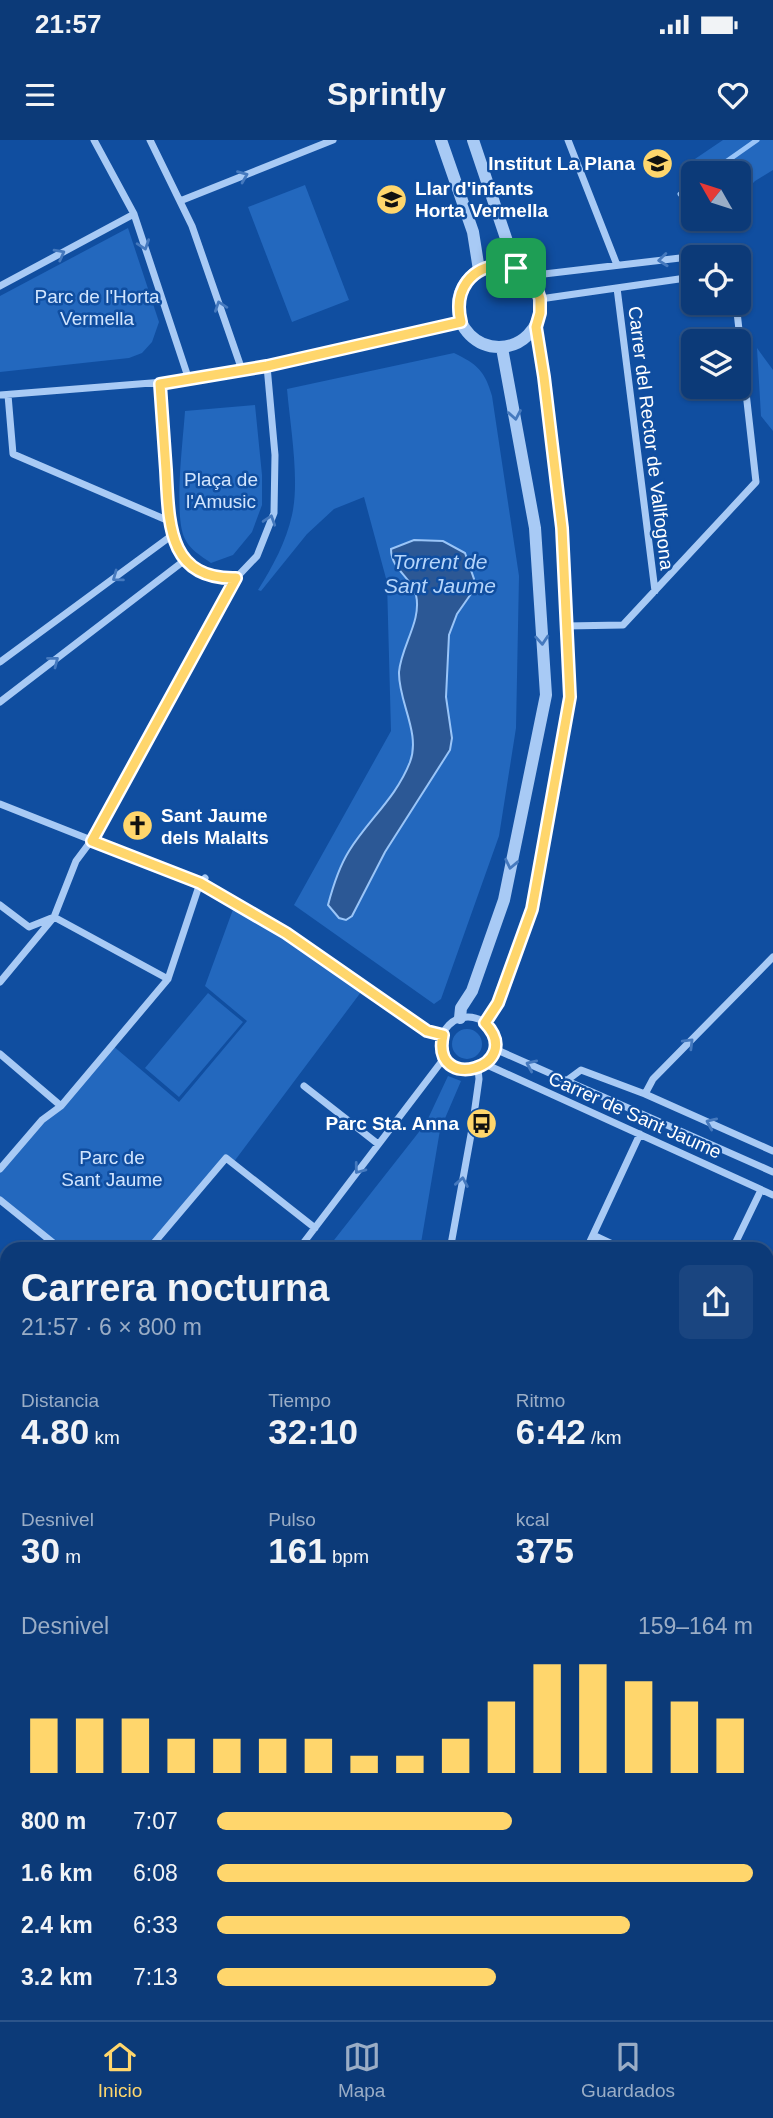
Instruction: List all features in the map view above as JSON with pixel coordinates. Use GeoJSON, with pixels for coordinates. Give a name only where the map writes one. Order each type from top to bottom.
{"type":"FeatureCollection","features":[{"type":"Feature","properties":{"kind":"street"},"geometry":{"type":"LineString","coordinates":[[94,140],[134,214],[189,380]]}},
{"type":"Feature","properties":{"kind":"street"},"geometry":{"type":"LineString","coordinates":[[150,140],[192,226],[242,370]]}},
{"type":"Feature","properties":{"kind":"street"},"geometry":{"type":"LineString","coordinates":[[180,201],[333,140]]}},
{"type":"Feature","properties":{"kind":"street"},"geometry":{"type":"LineString","coordinates":[[441,140],[472,233],[479,270]]}},
{"type":"Feature","properties":{"kind":"street"},"geometry":{"type":"LineString","coordinates":[[473,140],[516,268]]}},
{"type":"Feature","properties":{"kind":"street"},"geometry":{"type":"LineString","coordinates":[[568,140],[617,265]]}},
{"type":"Feature","properties":{"kind":"street"},"geometry":{"type":"LineString","coordinates":[[0,286],[134,214]]}},
{"type":"Feature","properties":{"kind":"street"},"geometry":{"type":"LineString","coordinates":[[527,276],[681,258]]}},
{"type":"Feature","properties":{"kind":"street"},"geometry":{"type":"LineString","coordinates":[[485,1023],[498,1003],[532,909],[570,697],[562,528],[536,327],[540,299],[536,286],[527,276],[516,268],[503,265],[479,270],[471,276],[460,293],[458,302],[461,322],[467,333],[477,342],[502,348],[522,341],[536,327]]}},
{"type":"Feature","properties":{"kind":"street"},"geometry":{"type":"LineString","coordinates":[[540,299],[681,279]]}},
{"type":"Feature","properties":{"kind":"street","name":"Carrer del Rector de Vallfogona"},"geometry":{"type":"LineString","coordinates":[[617,288],[655,591]]}},
{"type":"Feature","properties":{"kind":"street"},"geometry":{"type":"LineString","coordinates":[[566,626],[623,625],[756,482],[737,315]]}},
{"type":"Feature","properties":{"kind":"street"},"geometry":{"type":"LineString","coordinates":[[169,521],[13,454],[4,395],[189,380],[267,366],[461,322]]}},
{"type":"Feature","properties":{"kind":"street"},"geometry":{"type":"LineString","coordinates":[[460,1018],[460,1008],[472,991],[504,900],[546,695],[535,528],[502,348]]}},
{"type":"Feature","properties":{"kind":"street"},"geometry":{"type":"LineString","coordinates":[[0,982],[54,917],[76,861],[92,841],[236,578],[257,556],[274,513],[275,455],[267,366]]}},
{"type":"Feature","properties":{"kind":"street"},"geometry":{"type":"LineString","coordinates":[[160,384],[172,536],[185,559],[201,573],[218,578],[236,578]]}},
{"type":"Feature","properties":{"kind":"street"},"geometry":{"type":"LineString","coordinates":[[0,662],[172,536]]}},
{"type":"Feature","properties":{"kind":"street"},"geometry":{"type":"LineString","coordinates":[[0,702],[185,559]]}},
{"type":"Feature","properties":{"kind":"street"},"geometry":{"type":"LineString","coordinates":[[0,804],[202,881],[286,933],[427,1031],[443,1035]]}},
{"type":"Feature","properties":{"kind":"street"},"geometry":{"type":"LineString","coordinates":[[0,1169],[42,1120],[61,1106],[168,979],[202,881]]}},
{"type":"Feature","properties":{"kind":"street"},"geometry":{"type":"LineString","coordinates":[[0,905],[29,927],[54,917]]}},
{"type":"Feature","properties":{"kind":"street"},"geometry":{"type":"LineString","coordinates":[[54,917],[168,979]]}},
{"type":"Feature","properties":{"kind":"street"},"geometry":{"type":"LineString","coordinates":[[645,1094],[653,1079],[773,957]]}},
{"type":"Feature","properties":{"kind":"street"},"geometry":{"type":"LineString","coordinates":[[451,1242],[479,1079],[482,1066],[495,1049],[492,1032],[485,1023],[473,1018],[460,1018],[450,1025],[443,1035],[445,1057],[459,1069],[482,1066]]}},
{"type":"Feature","properties":{"kind":"street","name":"Carrer de Sant Jaume"},"geometry":{"type":"LineString","coordinates":[[495,1049],[773,1172]]}},
{"type":"Feature","properties":{"kind":"street"},"geometry":{"type":"LineString","coordinates":[[0,1055],[61,1106]]}},
{"type":"Feature","properties":{"kind":"street"},"geometry":{"type":"LineString","coordinates":[[304,1242],[445,1057]]}},
{"type":"Feature","properties":{"kind":"street","name":"Carrer de Sant Jaume"},"geometry":{"type":"LineString","coordinates":[[482,1066],[773,1195]]}},
{"type":"Feature","properties":{"kind":"street","name":"Carrer de Sant Jaume"},"geometry":{"type":"LineString","coordinates":[[566,1081],[581,1070],[645,1094],[773,1151]]}},
{"type":"Feature","properties":{"kind":"street"},"geometry":{"type":"LineString","coordinates":[[304,1086],[377,1144]]}},
{"type":"Feature","properties":{"kind":"street"},"geometry":{"type":"LineString","coordinates":[[590,1242],[640,1134]]}},
{"type":"Feature","properties":{"kind":"street"},"geometry":{"type":"LineString","coordinates":[[155,1242],[226,1158],[314,1228]]}},
{"type":"Feature","properties":{"kind":"street"},"geometry":{"type":"LineString","coordinates":[[737,1242],[761,1190]]}},
{"type":"Feature","properties":{"kind":"street"},"geometry":{"type":"LineString","coordinates":[[0,1200],[52,1242]]}},
{"type":"Feature","properties":{"kind":"street"},"geometry":{"type":"LineString","coordinates":[[593,1235],[608,1242]]}},
{"type":"Feature","properties":{"kind":"green space"},"geometry":{"type":"Polygon","coordinates":[[[723,140],[773,140],[773,170],[751,185],[751,161],[692,161],[723,140]]]}},
{"type":"Feature","properties":{"kind":"green space"},"geometry":{"type":"Polygon","coordinates":[[[305,185],[349,300],[292,322],[248,207],[305,185]]]}},
{"type":"Feature","properties":{"kind":"green space","name":"Parc de l'Horta Vermella"},"geometry":{"type":"Polygon","coordinates":[[[128,228],[159,322],[152,342],[142,353],[129,358],[0,372],[0,296],[128,228]]]}},
{"type":"Feature","properties":{"kind":"green space"},"geometry":{"type":"Polygon","coordinates":[[[757,348],[773,370],[773,431],[761,416],[757,348]]]}},
{"type":"Feature","properties":{"kind":"green space"},"geometry":{"type":"Polygon","coordinates":[[[454,353],[479,369],[492,396],[519,576],[516,728],[499,836],[441,999],[434,1004],[294,905],[391,731],[387,582],[364,497],[334,509],[307,534],[261,591],[258,590],[283,544],[292,515],[295,469],[287,389],[454,353]]]}},
{"type":"Feature","properties":{"kind":"green space","name":"Plaça de l'Amusic"},"geometry":{"type":"Polygon","coordinates":[[[255,405],[262,505],[252,532],[233,555],[211,563],[189,545],[181,526],[180,476],[185,411],[255,405]]]}},
{"type":"Feature","properties":{"kind":"green space","name":"Parc de Sant Jaume"},"geometry":{"type":"Polygon","coordinates":[[[235,904],[364,988],[233,1163],[227,1158],[154,1242],[53,1242],[0,1200],[0,1169],[42,1120],[61,1106],[112,1045],[179,1102],[247,1021],[205,986],[235,904]]]}},
{"type":"Feature","properties":{"kind":"green space"},"geometry":{"type":"Polygon","coordinates":[[[208,993],[243,1022],[179,1097],[145,1068],[208,993]]]}},
{"type":"Feature","properties":{"kind":"green space"},"geometry":{"type":"Polygon","coordinates":[[[467,1029],[478,1033],[482,1044],[478,1055],[467,1059],[456,1055],[452,1044],[456,1033],[467,1029]]]}},
{"type":"Feature","properties":{"kind":"green space"},"geometry":{"type":"Polygon","coordinates":[[[448,1076],[461,1081],[440,1130],[421,1242],[332,1242],[426,1123],[448,1076]]]}},
{"type":"Feature","properties":{"kind":"water","name":"Torrent de Sant Jaume"},"geometry":{"type":"Polygon","coordinates":[[[414,540],[443,541],[465,553],[474,579],[473,591],[457,614],[449,635],[446,697],[452,738],[450,750],[385,852],[352,916],[346,920],[339,918],[328,905],[339,870],[357,839],[397,787],[413,751],[399,672],[414,624],[416,595],[394,563],[391,549],[414,540]]]}},
{"type":"Feature","properties":{"kind":"waterway","name":"Torrent de Sant Jaume"},"geometry":{"type":"LineString","coordinates":[[727,161],[757,140]]}},
{"type":"Feature","properties":{"kind":"place","name":"Institut La Plana"},"geometry":{"type":"Point","coordinates":[658,163]}},
{"type":"Feature","properties":{"kind":"place","name":"Llar d'infants Horta Vermella"},"geometry":{"type":"Point","coordinates":[392,199]}},
{"type":"Feature","properties":{"kind":"place","name":"Sant Jaume dels Malalts"},"geometry":{"type":"Point","coordinates":[138,826]}},
{"type":"Feature","properties":{"kind":"place","name":"Parc Sta. Anna"},"geometry":{"type":"Point","coordinates":[482,1123]}},
{"type":"Feature","properties":{"kind":"route"},"geometry":{"type":"LineString","coordinates":[[491,266],[516,268],[536,286],[540,299],[536,327],[562,528],[570,697],[532,909],[498,1003],[485,1023],[492,1032],[495,1049],[485,1064],[478,1069],[466,1070],[454,1066],[445,1057],[443,1035],[427,1031],[286,933],[200,883],[92,841],[236,578],[218,578],[201,573],[185,559],[172,536],[160,384],[267,366],[461,322],[458,302],[464,284],[471,276],[491,266]]}}]}
